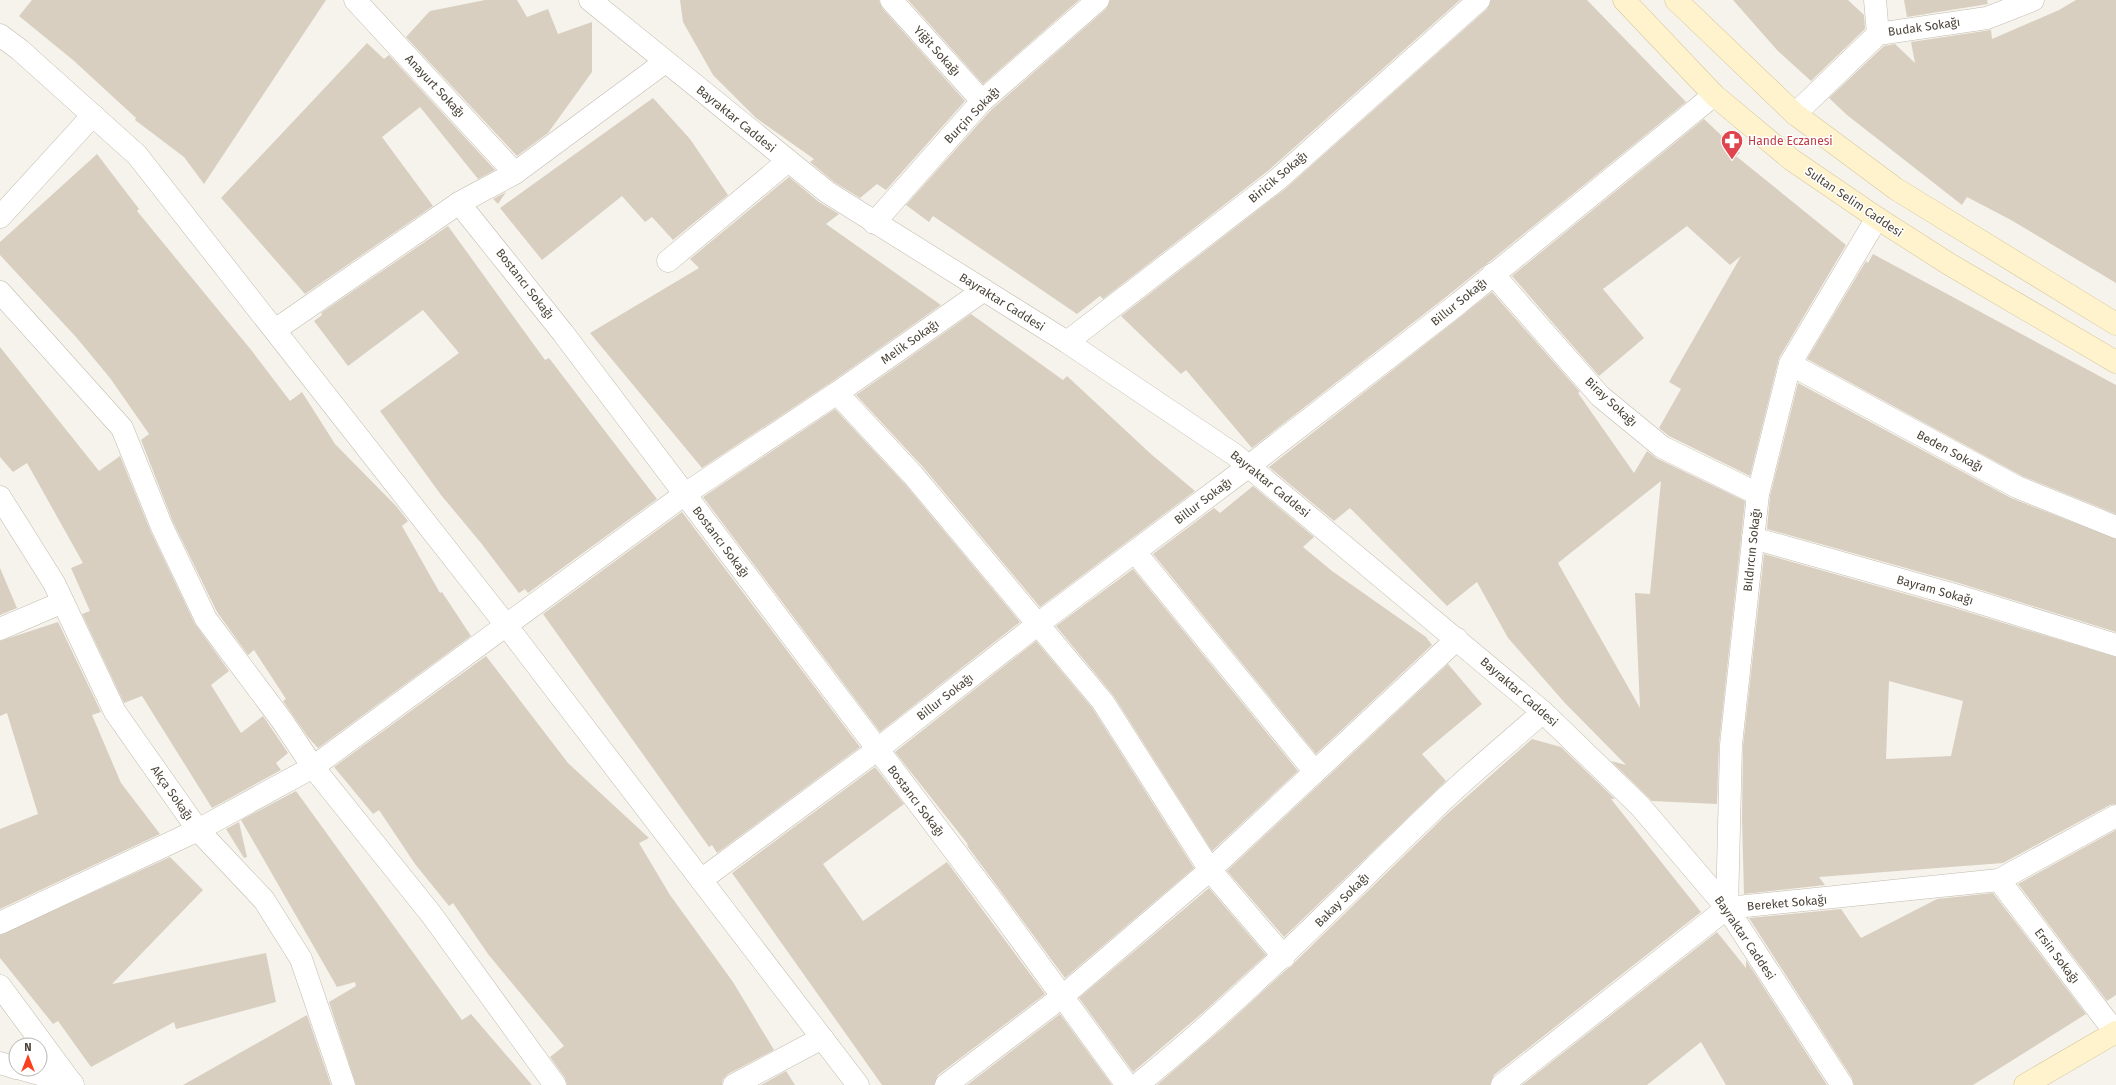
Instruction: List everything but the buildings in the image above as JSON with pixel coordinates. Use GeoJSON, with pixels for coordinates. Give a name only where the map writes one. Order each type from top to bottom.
{"type":"FeatureCollection","features":[{"type":"Feature","properties":{"kind":"main road","name":"Sultan Selim Caddesi"},"geometry":{"type":"LineString","coordinates":[[1624,0],[1714,95],[1792,160],[1877,218],[1949,264],[2116,362]]}},
{"type":"Feature","properties":{"kind":"main road"},"geometry":{"type":"LineString","coordinates":[[1676,0],[1795,114],[1896,189],[2116,324]]}},
{"type":"Feature","properties":{"kind":"main road"},"geometry":{"type":"LineString","coordinates":[[1877,218],[1896,189]]}},
{"type":"Feature","properties":{"kind":"main road"},"geometry":{"type":"LineString","coordinates":[[2025,1085],[2116,1032]]}},
{"type":"Feature","properties":{"kind":"street","name":"Anayurt Sokağı"},"geometry":{"type":"LineString","coordinates":[[356,0],[515,173]]}},
{"type":"Feature","properties":{"kind":"street","name":"Bayraktar Caddesi"},"geometry":{"type":"LineString","coordinates":[[590,0],[826,192],[1067,342],[1249,466],[1543,712],[1640,806],[1727,908],[1842,1085]]}},
{"type":"Feature","properties":{"kind":"street","name":"Yiğit Sokağı"},"geometry":{"type":"LineString","coordinates":[[891,0],[982,101]]}},
{"type":"Feature","properties":{"kind":"street","name":"Burçin Sokağı"},"geometry":{"type":"LineString","coordinates":[[874,223],[982,101],[1098,0]]}},
{"type":"Feature","properties":{"kind":"street","name":"Biricik Sokağı"},"geometry":{"type":"LineString","coordinates":[[1067,342],[1277,180],[1479,0]]}},
{"type":"Feature","properties":{"kind":"street"},"geometry":{"type":"LineString","coordinates":[[1875,0],[1878,34]]}},
{"type":"Feature","properties":{"kind":"street","name":"Budak Sokağı"},"geometry":{"type":"LineString","coordinates":[[1795,114],[1878,34],[1987,18],[2033,0]]}},
{"type":"Feature","properties":{"kind":"street"},"geometry":{"type":"LineString","coordinates":[[0,35],[20,50],[137,155],[506,625],[858,1085]]}},
{"type":"Feature","properties":{"kind":"street"},"geometry":{"type":"LineString","coordinates":[[275,330],[460,203],[515,173],[665,62]]}},
{"type":"Feature","properties":{"kind":"street","name":"Billur Sokağı"},"geometry":{"type":"LineString","coordinates":[[701,880],[878,749],[1038,624],[1249,466],[1459,304],[1493,274],[1714,95]]}},
{"type":"Feature","properties":{"kind":"street"},"geometry":{"type":"LineString","coordinates":[[0,218],[93,115]]}},
{"type":"Feature","properties":{"kind":"street"},"geometry":{"type":"LineString","coordinates":[[668,261],[788,161]]}},
{"type":"Feature","properties":{"kind":"street","name":"Bostancı Sokağı"},"geometry":{"type":"LineString","coordinates":[[460,203],[563,333],[878,749],[1063,996],[1127,1085]]}},
{"type":"Feature","properties":{"kind":"street","name":"Bıldırcın Sokağı"},"geometry":{"type":"LineString","coordinates":[[1727,908],[1731,745],[1758,494],[1790,364],[1877,218]]}},
{"type":"Feature","properties":{"kind":"street","name":"Biray Sokağı"},"geometry":{"type":"LineString","coordinates":[[1493,274],[1600,396],[1662,447],[1758,494]]}},
{"type":"Feature","properties":{"kind":"street","name":"Melik Sokağı"},"geometry":{"type":"LineString","coordinates":[[0,923],[198,830],[313,767],[685,494],[837,393],[984,290]]}},
{"type":"Feature","properties":{"kind":"street"},"geometry":{"type":"LineString","coordinates":[[0,292],[122,428],[162,527],[206,619],[283,722],[313,767],[430,914],[555,1085]]}},
{"type":"Feature","properties":{"kind":"street","name":"Beden Sokağı"},"geometry":{"type":"LineString","coordinates":[[1790,364],[2017,487],[2116,527]]}},
{"type":"Feature","properties":{"kind":"street"},"geometry":{"type":"LineString","coordinates":[[837,393],[913,475],[1103,702],[1210,870],[1284,957]]}},
{"type":"Feature","properties":{"kind":"street","name":"Akça Sokağı"},"geometry":{"type":"LineString","coordinates":[[0,496],[54,583],[115,712],[198,830],[264,900],[300,959],[344,1085]]}},
{"type":"Feature","properties":{"kind":"street","name":"Bayram Sokağı"},"geometry":{"type":"LineString","coordinates":[[1753,538],[1955,595],[2116,645]]}},
{"type":"Feature","properties":{"kind":"street"},"geometry":{"type":"LineString","coordinates":[[1135,552],[1315,772]]}},
{"type":"Feature","properties":{"kind":"street"},"geometry":{"type":"LineString","coordinates":[[0,629],[63,602]]}},
{"type":"Feature","properties":{"kind":"street"},"geometry":{"type":"LineString","coordinates":[[946,1085],[1063,996],[1210,870],[1457,639]]}},
{"type":"Feature","properties":{"kind":"street","name":"Bakay Sokağı"},"geometry":{"type":"LineString","coordinates":[[1137,1085],[1178,1053],[1284,957],[1438,805],[1543,712]]}},
{"type":"Feature","properties":{"kind":"street","name":"Bereket Sokağı"},"geometry":{"type":"LineString","coordinates":[[1727,908],[1999,880],[2116,816]]}},
{"type":"Feature","properties":{"kind":"street","name":"Ersin Sokağı"},"geometry":{"type":"LineString","coordinates":[[1999,880],[2116,1032]]}},
{"type":"Feature","properties":{"kind":"street"},"geometry":{"type":"LineString","coordinates":[[1502,1085],[1727,908]]}},
{"type":"Feature","properties":{"kind":"street"},"geometry":{"type":"LineString","coordinates":[[0,986],[73,1084]]}},
{"type":"Feature","properties":{"kind":"street"},"geometry":{"type":"LineString","coordinates":[[734,1085],[822,1038]]}},
{"type":"Feature","properties":{"kind":"street"},"geometry":{"type":"LineString","coordinates":[[48,1077],[73,1084]]}},
{"type":"Feature","properties":{"kind":"place","name":"Hande Eczanesi"},"geometry":{"type":"Point","coordinates":[1732,160]}}]}
